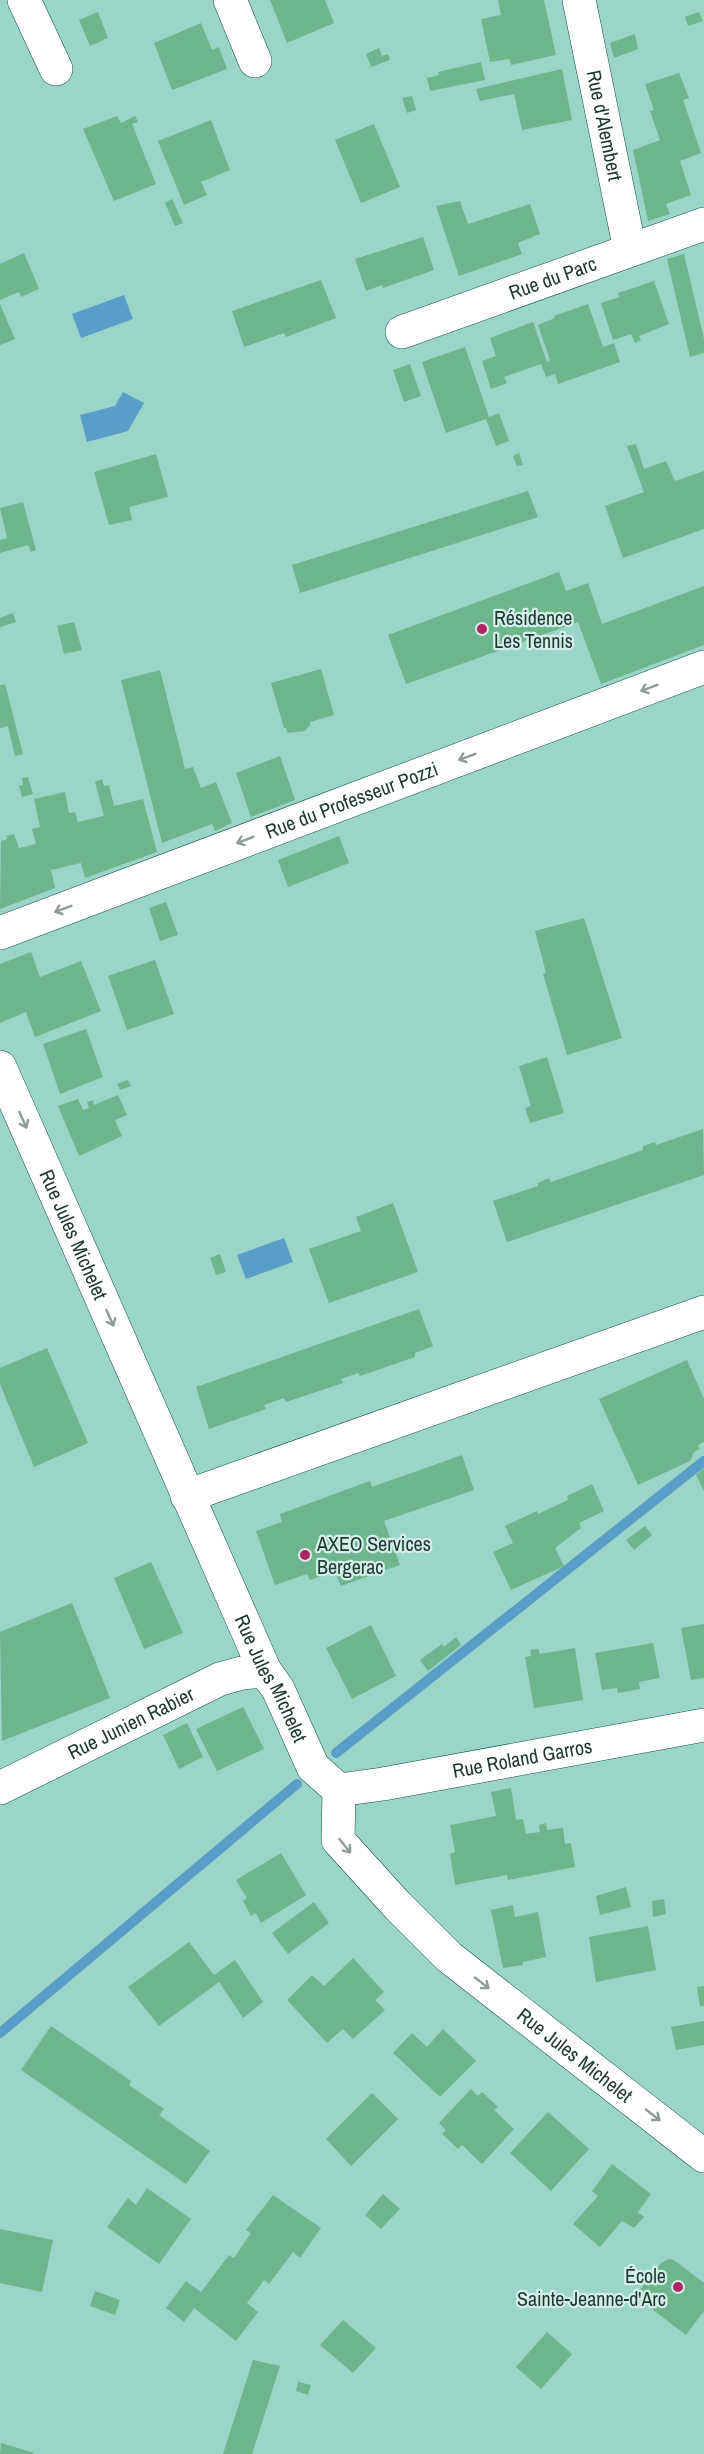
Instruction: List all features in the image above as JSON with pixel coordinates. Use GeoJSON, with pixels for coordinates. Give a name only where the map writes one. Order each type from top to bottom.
{"type":"FeatureCollection","features":[{"type":"Feature","properties":{"kind":"street"},"geometry":{"type":"LineString","coordinates":[[24,0],[56,69]]}},
{"type":"Feature","properties":{"kind":"street"},"geometry":{"type":"LineString","coordinates":[[230,0],[255,61]]}},
{"type":"Feature","properties":{"kind":"street","name":"Rue d'Alembert"},"geometry":{"type":"LineString","coordinates":[[579,0],[630,250]]}},
{"type":"Feature","properties":{"kind":"street","name":"Rue du Parc"},"geometry":{"type":"LineString","coordinates":[[402,332],[704,224]]}},
{"type":"Feature","properties":{"kind":"street","name":"Rue du Professeur Pozzi"},"geometry":{"type":"LineString","coordinates":[[0,933],[704,667]]}},
{"type":"Feature","properties":{"kind":"street","name":"Rue Jules Michelet"},"geometry":{"type":"LineString","coordinates":[[0,1067],[265,1671],[278,1689],[313,1767],[339,1790],[338,1840],[448,1957],[701,2150]]}},
{"type":"Feature","properties":{"kind":"street"},"geometry":{"type":"LineString","coordinates":[[187,1496],[704,1312]]}},
{"type":"Feature","properties":{"kind":"street","name":"Rue Junien Rabier"},"geometry":{"type":"LineString","coordinates":[[0,1788],[220,1679],[242,1673],[265,1671]]}},
{"type":"Feature","properties":{"kind":"street","name":"Rue Roland Garros"},"geometry":{"type":"LineString","coordinates":[[339,1790],[383,1784],[704,1725]]}},
{"type":"Feature","properties":{"kind":"water"},"geometry":{"type":"Polygon","coordinates":[[[124,295],[133,319],[81,338],[72,314],[124,295]]]}},
{"type":"Feature","properties":{"kind":"water"},"geometry":{"type":"Polygon","coordinates":[[[123,392],[144,403],[128,431],[87,442],[80,415],[115,406],[123,392]]]}},
{"type":"Feature","properties":{"kind":"water"},"geometry":{"type":"Polygon","coordinates":[[[284,1238],[293,1262],[246,1279],[237,1255],[284,1238]]]}},
{"type":"Feature","properties":{"kind":"building"},"geometry":{"type":"Polygon","coordinates":[[[270,0],[325,0],[334,23],[287,43],[270,0]]]}},
{"type":"Feature","properties":{"kind":"building"},"geometry":{"type":"Polygon","coordinates":[[[498,0],[544,0],[556,55],[511,65],[509,59],[490,62],[481,19],[501,15],[498,0]]]}},
{"type":"Feature","properties":{"kind":"building"},"geometry":{"type":"Polygon","coordinates":[[[98,12],[108,38],[90,46],[79,20],[98,12]]]}},
{"type":"Feature","properties":{"kind":"building"},"geometry":{"type":"Polygon","coordinates":[[[699,12],[703,21],[688,26],[685,17],[699,12]]]}},
{"type":"Feature","properties":{"kind":"building"},"geometry":{"type":"Polygon","coordinates":[[[201,23],[212,50],[219,47],[227,69],[172,90],[154,43],[201,23]]]}},
{"type":"Feature","properties":{"kind":"building"},"geometry":{"type":"Polygon","coordinates":[[[635,34],[638,49],[614,58],[610,43],[635,34]]]}},
{"type":"Feature","properties":{"kind":"building"},"geometry":{"type":"Polygon","coordinates":[[[379,48],[382,56],[388,54],[390,60],[371,67],[366,54],[379,48]]]}},
{"type":"Feature","properties":{"kind":"building"},"geometry":{"type":"Polygon","coordinates":[[[481,62],[485,80],[430,91],[427,78],[439,75],[438,72],[481,62]]]}},
{"type":"Feature","properties":{"kind":"building"},"geometry":{"type":"Polygon","coordinates":[[[562,69],[572,120],[522,130],[514,94],[480,101],[476,89],[562,69]]]}},
{"type":"Feature","properties":{"kind":"building"},"geometry":{"type":"Polygon","coordinates":[[[679,73],[689,98],[683,100],[701,153],[680,161],[691,195],[666,204],[670,214],[648,221],[633,150],[660,140],[650,111],[654,110],[645,84],[679,73]]]}},
{"type":"Feature","properties":{"kind":"building"},"geometry":{"type":"Polygon","coordinates":[[[412,96],[416,110],[407,113],[402,98],[412,96]]]}},
{"type":"Feature","properties":{"kind":"building"},"geometry":{"type":"Polygon","coordinates":[[[117,116],[121,123],[135,116],[138,122],[132,124],[156,184],[114,201],[83,129],[117,116]]]}},
{"type":"Feature","properties":{"kind":"building"},"geometry":{"type":"Polygon","coordinates":[[[211,120],[230,170],[201,182],[207,195],[184,205],[158,141],[211,120]]]}},
{"type":"Feature","properties":{"kind":"building"},"geometry":{"type":"Polygon","coordinates":[[[374,124],[400,187],[361,203],[335,140],[374,124]]]}},
{"type":"Feature","properties":{"kind":"building"},"geometry":{"type":"Polygon","coordinates":[[[172,199],[183,223],[175,226],[165,203],[172,199]]]}},
{"type":"Feature","properties":{"kind":"building"},"geometry":{"type":"Polygon","coordinates":[[[460,201],[468,224],[530,204],[540,234],[518,243],[522,254],[459,276],[436,206],[460,201]]]}},
{"type":"Feature","properties":{"kind":"building"},"geometry":{"type":"Polygon","coordinates":[[[423,237],[434,270],[383,288],[382,285],[366,291],[355,259],[423,237]]]}},
{"type":"Feature","properties":{"kind":"building"},"geometry":{"type":"Polygon","coordinates":[[[24,253],[39,289],[21,297],[19,292],[0,300],[0,264],[24,253]]]}},
{"type":"Feature","properties":{"kind":"building"},"geometry":{"type":"Polygon","coordinates":[[[684,254],[704,339],[704,353],[690,357],[667,259],[684,254]]]}},
{"type":"Feature","properties":{"kind":"building"},"geometry":{"type":"Polygon","coordinates":[[[321,280],[336,318],[286,337],[284,333],[244,347],[232,311],[321,280]]]}},
{"type":"Feature","properties":{"kind":"building"},"geometry":{"type":"Polygon","coordinates":[[[654,281],[669,324],[639,336],[641,340],[635,343],[631,334],[613,340],[601,303],[620,297],[618,293],[654,281]]]}},
{"type":"Feature","properties":{"kind":"building"},"geometry":{"type":"Polygon","coordinates":[[[0,304],[15,339],[0,345],[0,304]]]}},
{"type":"Feature","properties":{"kind":"building"},"geometry":{"type":"Polygon","coordinates":[[[588,304],[603,347],[614,343],[620,362],[558,384],[555,374],[546,377],[541,364],[504,377],[507,383],[491,389],[482,361],[496,356],[490,338],[533,322],[547,362],[550,360],[538,325],[555,318],[554,316],[588,304]]]}},
{"type":"Feature","properties":{"kind":"building"},"geometry":{"type":"Polygon","coordinates":[[[465,347],[489,417],[499,413],[509,441],[496,446],[486,419],[446,433],[422,362],[465,347]]]}},
{"type":"Feature","properties":{"kind":"building"},"geometry":{"type":"Polygon","coordinates":[[[410,364],[421,396],[404,402],[393,370],[410,364]]]}},
{"type":"Feature","properties":{"kind":"building"},"geometry":{"type":"Polygon","coordinates":[[[636,444],[644,469],[666,461],[675,481],[704,471],[704,529],[623,558],[605,506],[644,492],[627,446],[636,444]]]}},
{"type":"Feature","properties":{"kind":"building"},"geometry":{"type":"Polygon","coordinates":[[[519,453],[523,465],[517,466],[513,456],[519,453]]]}},
{"type":"Feature","properties":{"kind":"building"},"geometry":{"type":"Polygon","coordinates":[[[156,454],[168,497],[129,507],[132,520],[109,525],[94,472],[156,454]]]}},
{"type":"Feature","properties":{"kind":"building"},"geometry":{"type":"Polygon","coordinates":[[[528,491],[538,517],[300,593],[292,565],[528,491]]]}},
{"type":"Feature","properties":{"kind":"building"},"geometry":{"type":"Polygon","coordinates":[[[23,502],[36,550],[31,552],[28,545],[0,553],[0,540],[7,538],[0,508],[23,502]]]}},
{"type":"Feature","properties":{"kind":"building"},"geometry":{"type":"Polygon","coordinates":[[[559,572],[566,591],[588,583],[602,624],[704,586],[704,645],[601,684],[578,622],[406,684],[388,635],[559,572]]]}},
{"type":"Feature","properties":{"kind":"building"},"geometry":{"type":"Polygon","coordinates":[[[13,613],[16,622],[0,627],[0,618],[13,613]]]}},
{"type":"Feature","properties":{"kind":"building"},"geometry":{"type":"Polygon","coordinates":[[[74,622],[82,650],[64,654],[57,626],[74,622]]]}},
{"type":"Feature","properties":{"kind":"building"},"geometry":{"type":"Polygon","coordinates":[[[321,669],[334,715],[310,722],[305,731],[287,733],[271,683],[321,669]]]}},
{"type":"Feature","properties":{"kind":"building"},"geometry":{"type":"Polygon","coordinates":[[[160,670],[185,769],[193,767],[201,788],[216,782],[232,823],[215,831],[212,824],[162,843],[121,680],[160,670]]]}},
{"type":"Feature","properties":{"kind":"building"},"geometry":{"type":"Polygon","coordinates":[[[5,684],[23,754],[15,756],[8,726],[0,728],[0,685],[5,684]]]}},
{"type":"Feature","properties":{"kind":"building"},"geometry":{"type":"Polygon","coordinates":[[[280,756],[295,800],[251,817],[236,773],[280,756]]]}},
{"type":"Feature","properties":{"kind":"building"},"geometry":{"type":"Polygon","coordinates":[[[28,777],[33,794],[22,797],[19,786],[23,785],[22,778],[28,777]]]}},
{"type":"Feature","properties":{"kind":"building"},"geometry":{"type":"Polygon","coordinates":[[[102,779],[104,786],[109,785],[114,806],[143,799],[157,852],[85,878],[81,863],[51,870],[55,888],[0,909],[1,841],[7,839],[6,836],[14,834],[19,848],[36,844],[32,829],[40,827],[34,799],[65,792],[69,813],[75,812],[78,822],[104,816],[95,782],[102,779]]]}},
{"type":"Feature","properties":{"kind":"building"},"geometry":{"type":"Polygon","coordinates":[[[339,836],[349,863],[288,887],[278,860],[339,836]]]}},
{"type":"Feature","properties":{"kind":"building"},"geometry":{"type":"Polygon","coordinates":[[[166,902],[178,935],[160,941],[149,908],[166,902]]]}},
{"type":"Feature","properties":{"kind":"building"},"geometry":{"type":"Polygon","coordinates":[[[584,918],[622,1038],[567,1055],[543,974],[546,973],[535,931],[584,918]]]}},
{"type":"Feature","properties":{"kind":"building"},"geometry":{"type":"Polygon","coordinates":[[[31,952],[40,977],[81,961],[101,1011],[35,1037],[26,1012],[0,1023],[0,964],[31,952]]]}},
{"type":"Feature","properties":{"kind":"building"},"geometry":{"type":"Polygon","coordinates":[[[155,960],[174,1014],[127,1030],[108,976],[155,960]]]}},
{"type":"Feature","properties":{"kind":"building"},"geometry":{"type":"Polygon","coordinates":[[[86,1029],[103,1077],[60,1094],[43,1044],[86,1029]]]}},
{"type":"Feature","properties":{"kind":"building"},"geometry":{"type":"Polygon","coordinates":[[[547,1057],[564,1113],[530,1123],[525,1108],[531,1106],[519,1066],[547,1057]]]}},
{"type":"Feature","properties":{"kind":"building"},"geometry":{"type":"Polygon","coordinates":[[[128,1080],[131,1086],[120,1090],[117,1084],[128,1080]]]}},
{"type":"Feature","properties":{"kind":"building"},"geometry":{"type":"Polygon","coordinates":[[[118,1095],[127,1115],[115,1120],[122,1136],[79,1156],[58,1106],[78,1099],[83,1110],[89,1108],[87,1102],[93,1100],[94,1105],[118,1095]]]}},
{"type":"Feature","properties":{"kind":"building"},"geometry":{"type":"Polygon","coordinates":[[[703,1129],[704,1175],[507,1242],[493,1201],[538,1186],[538,1183],[549,1178],[551,1182],[643,1150],[643,1146],[655,1142],[656,1145],[703,1129]]]}},
{"type":"Feature","properties":{"kind":"building"},"geometry":{"type":"Polygon","coordinates":[[[393,1203],[418,1272],[329,1303],[309,1249],[361,1231],[356,1217],[393,1203]]]}},
{"type":"Feature","properties":{"kind":"building"},"geometry":{"type":"Polygon","coordinates":[[[220,1254],[226,1272],[216,1275],[210,1258],[220,1254]]]}},
{"type":"Feature","properties":{"kind":"building"},"geometry":{"type":"Polygon","coordinates":[[[419,1309],[433,1346],[415,1353],[415,1357],[360,1376],[358,1373],[341,1379],[343,1383],[286,1402],[284,1398],[264,1405],[266,1409],[209,1429],[196,1387],[419,1309]]]}},
{"type":"Feature","properties":{"kind":"building"},"geometry":{"type":"Polygon","coordinates":[[[47,1348],[88,1443],[34,1467],[0,1384],[0,1368],[47,1348]]]}},
{"type":"Feature","properties":{"kind":"building"},"geometry":{"type":"Polygon","coordinates":[[[687,1360],[704,1399],[704,1442],[698,1445],[700,1449],[694,1452],[690,1461],[638,1485],[599,1399],[687,1360]]]}},
{"type":"Feature","properties":{"kind":"building"},"geometry":{"type":"Polygon","coordinates":[[[462,1455],[474,1490],[384,1521],[400,1565],[341,1586],[335,1571],[310,1580],[307,1574],[275,1585],[256,1531],[282,1522],[280,1514],[370,1481],[372,1487],[462,1455]]]}},
{"type":"Feature","properties":{"kind":"building"},"geometry":{"type":"Polygon","coordinates":[[[704,1468],[704,1491],[696,1475],[704,1468]]]}},
{"type":"Feature","properties":{"kind":"building"},"geometry":{"type":"Polygon","coordinates":[[[592,1484],[604,1511],[579,1523],[581,1528],[555,1548],[564,1566],[511,1590],[493,1552],[513,1543],[505,1526],[568,1500],[567,1496],[592,1484]]]}},
{"type":"Feature","properties":{"kind":"building"},"geometry":{"type":"Polygon","coordinates":[[[645,1526],[652,1535],[634,1550],[626,1540],[645,1526]]]}},
{"type":"Feature","properties":{"kind":"building"},"geometry":{"type":"Polygon","coordinates":[[[151,1562],[183,1633],[144,1649],[114,1578],[151,1562]]]}},
{"type":"Feature","properties":{"kind":"building"},"geometry":{"type":"Polygon","coordinates":[[[72,1603],[110,1698],[2,1741],[0,1632],[72,1603]]]}},
{"type":"Feature","properties":{"kind":"building"},"geometry":{"type":"Polygon","coordinates":[[[704,1624],[704,1678],[691,1680],[681,1628],[704,1624]]]}},
{"type":"Feature","properties":{"kind":"building"},"geometry":{"type":"Polygon","coordinates":[[[371,1625],[396,1676],[352,1699],[326,1648],[371,1625]]]}},
{"type":"Feature","properties":{"kind":"building"},"geometry":{"type":"Polygon","coordinates":[[[456,1637],[461,1645],[428,1671],[420,1660],[442,1644],[444,1647],[456,1637]]]}},
{"type":"Feature","properties":{"kind":"building"},"geometry":{"type":"Polygon","coordinates":[[[653,1643],[660,1678],[639,1682],[640,1689],[618,1693],[617,1688],[602,1690],[595,1653],[653,1643]]]}},
{"type":"Feature","properties":{"kind":"building"},"geometry":{"type":"Polygon","coordinates":[[[575,1648],[583,1700],[534,1708],[525,1657],[531,1656],[530,1650],[538,1649],[540,1654],[575,1648]]]}},
{"type":"Feature","properties":{"kind":"building"},"geometry":{"type":"Polygon","coordinates":[[[243,1707],[264,1749],[217,1771],[196,1729],[243,1707]]]}},
{"type":"Feature","properties":{"kind":"building"},"geometry":{"type":"Polygon","coordinates":[[[187,1723],[203,1757],[179,1769],[163,1735],[187,1723]]]}},
{"type":"Feature","properties":{"kind":"building"},"geometry":{"type":"Polygon","coordinates":[[[511,1788],[516,1820],[523,1819],[526,1834],[540,1832],[539,1825],[546,1823],[547,1830],[563,1828],[565,1844],[571,1843],[575,1867],[508,1880],[507,1875],[455,1885],[450,1854],[455,1852],[450,1825],[496,1816],[491,1792],[511,1788]]]}},
{"type":"Feature","properties":{"kind":"building"},"geometry":{"type":"Polygon","coordinates":[[[281,1853],[306,1895],[261,1923],[256,1913],[251,1916],[243,1901],[247,1898],[236,1880],[281,1853]]]}},
{"type":"Feature","properties":{"kind":"building"},"geometry":{"type":"Polygon","coordinates":[[[626,1887],[631,1907],[600,1915],[596,1896],[626,1887]]]}},
{"type":"Feature","properties":{"kind":"building"},"geometry":{"type":"Polygon","coordinates":[[[664,1899],[666,1914],[653,1917],[652,1901],[664,1899]]]}},
{"type":"Feature","properties":{"kind":"building"},"geometry":{"type":"Polygon","coordinates":[[[314,1902],[329,1923],[288,1954],[272,1933],[314,1902]]]}},
{"type":"Feature","properties":{"kind":"building"},"geometry":{"type":"Polygon","coordinates":[[[513,1905],[515,1917],[538,1912],[546,1957],[523,1962],[523,1965],[503,1968],[491,1910],[513,1905]]]}},
{"type":"Feature","properties":{"kind":"building"},"geometry":{"type":"Polygon","coordinates":[[[648,1926],[656,1970],[596,1982],[589,1937],[648,1926]]]}},
{"type":"Feature","properties":{"kind":"building"},"geometry":{"type":"Polygon","coordinates":[[[189,1942],[214,1975],[235,1960],[263,2002],[243,2018],[219,1982],[159,2026],[128,1987],[189,1942]]]}},
{"type":"Feature","properties":{"kind":"building"},"geometry":{"type":"Polygon","coordinates":[[[353,1958],[384,1992],[375,2000],[385,2010],[353,2039],[343,2029],[327,2043],[287,2000],[312,1975],[324,1986],[353,1958]]]}},
{"type":"Feature","properties":{"kind":"building"},"geometry":{"type":"Polygon","coordinates":[[[704,1986],[704,2006],[700,2006],[697,1987],[704,1986]]]}},
{"type":"Feature","properties":{"kind":"building"},"geometry":{"type":"Polygon","coordinates":[[[704,2021],[704,2045],[676,2050],[671,2027],[704,2021]]]}},
{"type":"Feature","properties":{"kind":"building"},"geometry":{"type":"Polygon","coordinates":[[[51,2026],[131,2081],[129,2085],[164,2109],[159,2115],[210,2151],[186,2184],[21,2070],[51,2026]]]}},
{"type":"Feature","properties":{"kind":"building"},"geometry":{"type":"Polygon","coordinates":[[[443,2029],[476,2061],[440,2097],[393,2053],[412,2033],[427,2047],[443,2029]]]}},
{"type":"Feature","properties":{"kind":"building"},"geometry":{"type":"Polygon","coordinates":[[[471,2089],[478,2096],[482,2092],[498,2107],[494,2110],[514,2129],[482,2164],[462,2145],[458,2149],[442,2134],[446,2130],[439,2123],[471,2089]]]}},
{"type":"Feature","properties":{"kind":"building"},"geometry":{"type":"Polygon","coordinates":[[[372,2093],[398,2119],[351,2166],[326,2139],[372,2093]]]}},
{"type":"Feature","properties":{"kind":"building"},"geometry":{"type":"Polygon","coordinates":[[[548,2112],[589,2149],[551,2191],[510,2153],[548,2112]]]}},
{"type":"Feature","properties":{"kind":"building"},"geometry":{"type":"Polygon","coordinates":[[[612,2164],[651,2194],[638,2212],[644,2217],[634,2228],[622,2221],[600,2247],[573,2224],[598,2196],[592,2191],[612,2164]]]}},
{"type":"Feature","properties":{"kind":"building"},"geometry":{"type":"Polygon","coordinates":[[[147,2188],[191,2219],[159,2264],[107,2227],[128,2198],[136,2205],[147,2188]]]}},
{"type":"Feature","properties":{"kind":"building"},"geometry":{"type":"Polygon","coordinates":[[[383,2194],[400,2209],[381,2229],[365,2215],[383,2194]]]}},
{"type":"Feature","properties":{"kind":"building"},"geometry":{"type":"Polygon","coordinates":[[[273,2195],[321,2228],[300,2258],[293,2252],[269,2284],[264,2280],[247,2303],[258,2312],[236,2341],[194,2308],[184,2322],[166,2308],[186,2281],[201,2292],[229,2255],[234,2258],[251,2233],[246,2230],[273,2195]]]}},
{"type":"Feature","properties":{"kind":"building"},"geometry":{"type":"Polygon","coordinates":[[[0,2229],[53,2240],[42,2292],[0,2283],[0,2229]]]}},
{"type":"Feature","properties":{"kind":"building"},"geometry":{"type":"Polygon","coordinates":[[[669,2259],[674,2260],[704,2283],[704,2311],[686,2335],[635,2296],[661,2263],[669,2259]]]}},
{"type":"Feature","properties":{"kind":"building"},"geometry":{"type":"Polygon","coordinates":[[[95,2291],[120,2300],[115,2315],[90,2306],[95,2291]]]}},
{"type":"Feature","properties":{"kind":"building"},"geometry":{"type":"Polygon","coordinates":[[[343,2320],[376,2348],[353,2373],[320,2345],[343,2320]]]}},
{"type":"Feature","properties":{"kind":"building"},"geometry":{"type":"Polygon","coordinates":[[[547,2332],[572,2354],[541,2389],[516,2367],[547,2332]]]}},
{"type":"Feature","properties":{"kind":"building"},"geometry":{"type":"Polygon","coordinates":[[[253,2360],[280,2366],[252,2454],[223,2454],[253,2360]]]}},
{"type":"Feature","properties":{"kind":"building"},"geometry":{"type":"Polygon","coordinates":[[[298,2382],[311,2385],[308,2395],[296,2391],[298,2382]]]}},
{"type":"Feature","properties":{"kind":"building"},"geometry":{"type":"Polygon","coordinates":[[[1,2443],[34,2453],[0,2454],[1,2443]]]}},
{"type":"Feature","properties":{"kind":"waterway"},"geometry":{"type":"LineString","coordinates":[[336,1753],[704,1461]]}},
{"type":"Feature","properties":{"kind":"waterway"},"geometry":{"type":"LineString","coordinates":[[0,2033],[297,1784]]}},
{"type":"Feature","properties":{"kind":"place","name":"Résidence Les Tennis"},"geometry":{"type":"Point","coordinates":[482,629]}},
{"type":"Feature","properties":{"kind":"place","name":"AXEO Services Bergerac"},"geometry":{"type":"Point","coordinates":[305,1555]}},
{"type":"Feature","properties":{"kind":"place","name":"École Sainte-Jeanne-d'Arc"},"geometry":{"type":"Point","coordinates":[678,2287]}}]}
